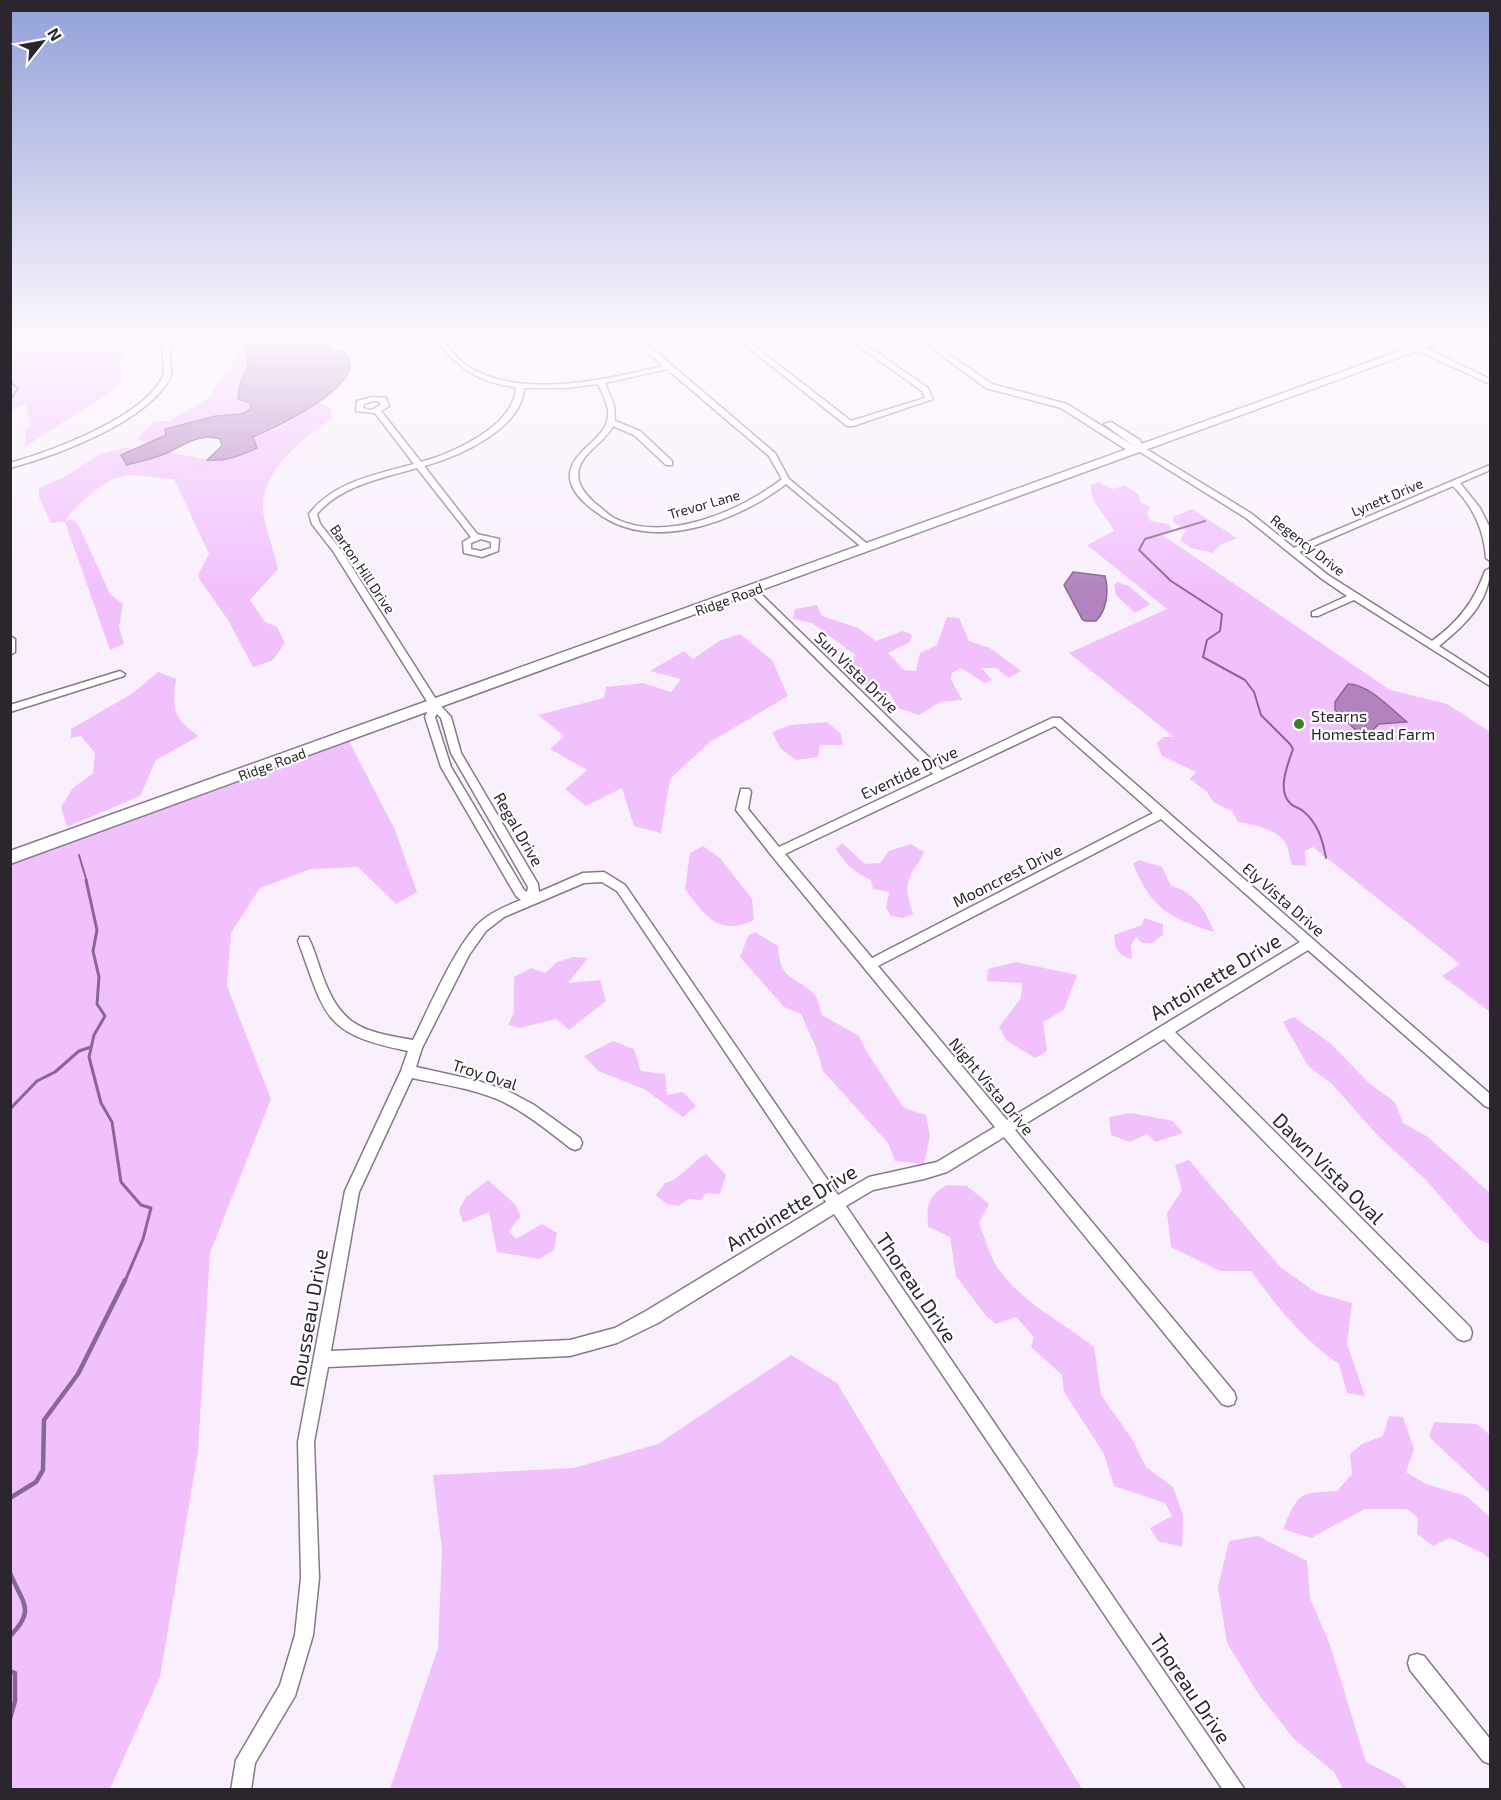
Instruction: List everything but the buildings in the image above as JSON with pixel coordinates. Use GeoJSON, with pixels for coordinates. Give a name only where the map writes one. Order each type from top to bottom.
{"type":"FeatureCollection","features":[{"type":"Feature","properties":{"kind":"main road","name":"Ridge Road"},"geometry":{"type":"LineString","coordinates":[[10,858],[435,706],[867,546],[1212,422]]}},
{"type":"Feature","properties":{"kind":"street"},"geometry":{"type":"LineString","coordinates":[[10,466],[66,449],[113,422]]}},
{"type":"Feature","properties":{"kind":"street"},"geometry":{"type":"LineString","coordinates":[[384,422],[475,537]]}},
{"type":"Feature","properties":{"kind":"street","name":"Barton Hill Drive"},"geometry":{"type":"LineString","coordinates":[[435,706],[337,550],[316,524],[313,514],[318,504],[339,490],[419,467],[466,448],[494,430],[501,422]]}},
{"type":"Feature","properties":{"kind":"street"},"geometry":{"type":"LineString","coordinates":[[610,422],[637,433],[669,463]]}},
{"type":"Feature","properties":{"kind":"street","name":"Trevor Lane"},"geometry":{"type":"LineString","coordinates":[[610,422],[578,462],[574,481],[579,491],[601,514],[624,525],[657,530],[692,525],[761,500],[786,480]]}},
{"type":"Feature","properties":{"kind":"street"},"geometry":{"type":"LineString","coordinates":[[733,422],[772,455],[786,480],[867,546]]}},
{"type":"Feature","properties":{"kind":"street","name":"Regency Drive"},"geometry":{"type":"LineString","coordinates":[[1089,422],[1130,448],[1139,448],[1249,516],[1294,550],[1315,570],[1491,683]]}},
{"type":"Feature","properties":{"kind":"street","name":"Lynett Drive"},"geometry":{"type":"LineString","coordinates":[[1294,550],[1491,467]]}},
{"type":"Feature","properties":{"kind":"street"},"geometry":{"type":"LineString","coordinates":[[1455,483],[1473,502],[1490,538],[1491,558]]}},
{"type":"Feature","properties":{"kind":"street"},"geometry":{"type":"LineString","coordinates":[[1431,646],[1459,627],[1482,597],[1491,571]]}},
{"type":"Feature","properties":{"kind":"street","name":"Sun Vista Drive"},"geometry":{"type":"LineString","coordinates":[[752,590],[940,775]]}},
{"type":"Feature","properties":{"kind":"street"},"geometry":{"type":"LineString","coordinates":[[1315,614],[1354,596]]}},
{"type":"Feature","properties":{"kind":"street"},"geometry":{"type":"LineString","coordinates":[[10,639],[10,652]]}},
{"type":"Feature","properties":{"kind":"street"},"geometry":{"type":"LineString","coordinates":[[10,709],[120,674]]}},
{"type":"Feature","properties":{"kind":"street","name":"Regal Drive"},"geometry":{"type":"LineString","coordinates":[[435,706],[446,717],[456,753],[472,781],[534,886],[532,900],[520,893],[441,755],[437,732],[430,717],[435,706]]}},
{"type":"Feature","properties":{"kind":"street","name":"Eventide Drive"},"geometry":{"type":"LineString","coordinates":[[776,853],[1056,722]]}},
{"type":"Feature","properties":{"kind":"street","name":"Ely Vista Drive"},"geometry":{"type":"LineString","coordinates":[[1056,722],[1491,1101]]}},
{"type":"Feature","properties":{"kind":"street"},"geometry":{"type":"LineString","coordinates":[[458,786],[472,781]]}},
{"type":"Feature","properties":{"kind":"street","name":"Night Vista Drive"},"geometry":{"type":"LineString","coordinates":[[745,792],[742,810],[776,853],[1228,1398]]}},
{"type":"Feature","properties":{"kind":"street","name":"Mooncrest Drive"},"geometry":{"type":"LineString","coordinates":[[869,965],[1161,814]]}},
{"type":"Feature","properties":{"kind":"street","name":"Thoreau Drive"},"geometry":{"type":"LineString","coordinates":[[532,900],[591,876],[604,877],[616,883],[1234,1790]]}},
{"type":"Feature","properties":{"kind":"street","name":"Rousseau Drive"},"geometry":{"type":"LineString","coordinates":[[241,1790],[246,1760],[288,1689],[304,1635],[310,1578],[306,1442],[352,1191],[408,1071],[416,1047],[465,951],[482,928],[500,914],[532,900]]}},
{"type":"Feature","properties":{"kind":"street"},"geometry":{"type":"LineString","coordinates":[[304,941],[332,1010],[348,1026],[375,1038],[416,1047]]}},
{"type":"Feature","properties":{"kind":"street","name":"Antoinette Drive"},"geometry":{"type":"LineString","coordinates":[[322,1359],[570,1348],[617,1335],[652,1317],[835,1203],[884,1178],[930,1172],[942,1167],[1309,943]]}},
{"type":"Feature","properties":{"kind":"street","name":"Dawn Vista Oval"},"geometry":{"type":"LineString","coordinates":[[1165,1031],[1464,1333]]}},
{"type":"Feature","properties":{"kind":"street","name":"Troy Oval"},"geometry":{"type":"LineString","coordinates":[[408,1071],[484,1089],[512,1099],[575,1143]]}},
{"type":"Feature","properties":{"kind":"street"},"geometry":{"type":"LineString","coordinates":[[1417,1663],[1491,1754]]}},
{"type":"Feature","properties":{"kind":"shaded area"},"geometry":{"type":"Polygon","coordinates":[[[30,422],[64,422],[25,447],[26,429],[31,425],[30,422]]]}},
{"type":"Feature","properties":{"kind":"shaded area"},"geometry":{"type":"Polygon","coordinates":[[[153,422],[192,422],[165,429],[166,434],[148,443],[137,439],[153,422]]]}},
{"type":"Feature","properties":{"kind":"shaded area"},"geometry":{"type":"Polygon","coordinates":[[[192,422],[285,422],[253,437],[257,448],[238,456],[207,460],[222,446],[220,439],[206,437],[193,440],[159,456],[127,465],[121,455],[166,435],[165,429],[192,422]]]}},
{"type":"Feature","properties":{"kind":"shaded area"},"geometry":{"type":"Polygon","coordinates":[[[288,422],[328,422],[294,448],[283,460],[267,487],[263,502],[264,518],[278,569],[250,600],[265,622],[277,627],[285,643],[273,660],[253,667],[228,620],[200,580],[198,575],[209,554],[174,479],[139,476],[112,479],[82,502],[65,521],[73,519],[78,524],[110,594],[123,604],[119,627],[124,644],[110,650],[65,522],[51,523],[39,497],[39,488],[68,475],[100,454],[128,447],[132,451],[121,455],[127,465],[169,452],[207,460],[288,422]]]}},
{"type":"Feature","properties":{"kind":"shaded area","name":"Stearns Homestead Farm"},"geometry":{"type":"Polygon","coordinates":[[[1099,482],[1113,489],[1125,485],[1139,495],[1140,502],[1150,507],[1147,514],[1151,521],[1169,524],[1171,529],[1161,534],[1390,690],[1447,704],[1490,732],[1490,1012],[1442,976],[1460,964],[1313,847],[1305,851],[1306,866],[1292,865],[1286,844],[1276,833],[1238,822],[1232,811],[1213,802],[1207,792],[1190,779],[1196,772],[1162,756],[1157,743],[1163,737],[1174,737],[1069,653],[1167,609],[1087,545],[1114,531],[1093,498],[1091,485],[1099,482]],[[1354,684],[1373,728],[1379,724],[1406,722],[1371,694],[1354,684]]]}},
{"type":"Feature","properties":{"kind":"shaded area"},"geometry":{"type":"Polygon","coordinates":[[[1192,509],[1237,538],[1220,545],[1213,553],[1191,548],[1180,540],[1186,530],[1173,522],[1173,517],[1192,509]]]}},
{"type":"Feature","properties":{"kind":"shaded area"},"geometry":{"type":"Polygon","coordinates":[[[1073,572],[1105,576],[1106,600],[1103,611],[1096,621],[1082,619],[1064,585],[1073,572]]]}},
{"type":"Feature","properties":{"kind":"shaded area"},"geometry":{"type":"Polygon","coordinates":[[[1117,582],[1129,586],[1150,604],[1135,613],[1116,595],[1114,585],[1117,582]]]}},
{"type":"Feature","properties":{"kind":"shaded area"},"geometry":{"type":"Polygon","coordinates":[[[817,605],[822,616],[858,628],[876,641],[903,631],[912,635],[910,642],[888,653],[904,670],[916,671],[920,653],[937,645],[947,617],[959,618],[969,641],[990,648],[1021,671],[1009,678],[996,668],[982,668],[992,680],[985,683],[961,668],[952,673],[951,679],[962,700],[940,702],[919,715],[898,708],[889,692],[870,688],[856,679],[848,669],[855,655],[812,623],[793,619],[795,609],[817,605]]]}},
{"type":"Feature","properties":{"kind":"shaded area"},"geometry":{"type":"Polygon","coordinates":[[[740,634],[772,660],[788,696],[710,742],[670,779],[661,833],[634,826],[622,788],[586,806],[565,789],[587,770],[550,749],[564,736],[538,715],[604,698],[606,687],[643,683],[671,692],[681,679],[650,671],[684,651],[693,659],[719,641],[740,634]]]}},
{"type":"Feature","properties":{"kind":"shaded area"},"geometry":{"type":"Polygon","coordinates":[[[158,672],[176,679],[174,698],[176,712],[184,724],[199,736],[156,760],[140,796],[67,827],[61,807],[73,788],[93,773],[95,753],[81,736],[71,738],[71,729],[133,693],[158,672]]]}},
{"type":"Feature","properties":{"kind":"shaded area"},"geometry":{"type":"Polygon","coordinates":[[[1348,684],[1364,688],[1372,693],[1407,722],[1379,724],[1364,738],[1335,710],[1335,702],[1348,684]]]}},
{"type":"Feature","properties":{"kind":"shaded area"},"geometry":{"type":"Polygon","coordinates":[[[827,722],[841,734],[843,745],[820,745],[818,757],[796,760],[781,749],[772,732],[791,725],[827,722]]]}},
{"type":"Feature","properties":{"kind":"shaded area"},"geometry":{"type":"Polygon","coordinates":[[[349,741],[395,830],[417,892],[396,904],[358,867],[311,869],[260,888],[231,933],[227,986],[271,1099],[210,1253],[198,1452],[160,1677],[110,1789],[11,1789],[11,865],[349,741]]]}},
{"type":"Feature","properties":{"kind":"shaded area"},"geometry":{"type":"Polygon","coordinates":[[[842,843],[865,864],[880,863],[889,851],[911,844],[924,852],[909,877],[908,893],[913,914],[902,918],[891,916],[886,908],[889,892],[873,889],[871,880],[847,864],[836,849],[842,843]]]}},
{"type":"Feature","properties":{"kind":"shaded area"},"geometry":{"type":"Polygon","coordinates":[[[703,846],[720,858],[752,899],[754,920],[742,925],[722,925],[706,915],[685,889],[690,853],[703,846]]]}},
{"type":"Feature","properties":{"kind":"shaded area"},"geometry":{"type":"Polygon","coordinates":[[[1139,860],[1162,867],[1171,886],[1186,892],[1198,903],[1214,932],[1185,922],[1155,902],[1147,892],[1133,864],[1139,860]]]}},
{"type":"Feature","properties":{"kind":"shaded area"},"geometry":{"type":"Polygon","coordinates":[[[1144,918],[1163,924],[1163,935],[1152,943],[1142,943],[1136,937],[1131,946],[1132,959],[1123,956],[1116,948],[1114,935],[1142,925],[1144,918]]]}},
{"type":"Feature","properties":{"kind":"shaded area"},"geometry":{"type":"Polygon","coordinates":[[[755,932],[778,946],[784,971],[815,995],[822,1015],[859,1036],[868,1054],[904,1108],[926,1115],[930,1136],[924,1164],[895,1161],[888,1143],[823,1071],[817,1050],[801,1014],[784,1007],[740,957],[748,936],[755,932]]]}},
{"type":"Feature","properties":{"kind":"shaded area"},"geometry":{"type":"Polygon","coordinates":[[[573,957],[588,958],[568,983],[600,980],[606,1001],[569,1030],[556,1019],[520,1028],[508,1025],[514,1012],[514,977],[531,968],[545,973],[557,962],[573,957]]]}},
{"type":"Feature","properties":{"kind":"shaded area"},"geometry":{"type":"Polygon","coordinates":[[[1016,962],[1077,975],[1064,1010],[1043,1022],[1047,1051],[1035,1058],[1006,1040],[999,1027],[1021,998],[1022,983],[987,981],[988,969],[1016,962]]]}},
{"type":"Feature","properties":{"kind":"shaded area"},"geometry":{"type":"Polygon","coordinates":[[[1294,1017],[1330,1043],[1370,1084],[1395,1102],[1403,1123],[1428,1137],[1490,1193],[1490,1244],[1478,1239],[1425,1179],[1378,1136],[1332,1084],[1308,1066],[1283,1022],[1294,1017]]]}},
{"type":"Feature","properties":{"kind":"shaded area"},"geometry":{"type":"Polygon","coordinates":[[[613,1041],[634,1049],[641,1071],[665,1074],[667,1095],[683,1092],[696,1106],[683,1117],[644,1089],[598,1071],[584,1056],[613,1041]]]}},
{"type":"Feature","properties":{"kind":"shaded area"},"geometry":{"type":"Polygon","coordinates":[[[1131,1113],[1173,1121],[1183,1133],[1155,1142],[1147,1134],[1130,1142],[1111,1135],[1109,1117],[1131,1113]]]}},
{"type":"Feature","properties":{"kind":"shaded area"},"geometry":{"type":"Polygon","coordinates":[[[706,1154],[726,1175],[720,1194],[706,1193],[701,1200],[688,1199],[679,1206],[667,1204],[656,1195],[665,1183],[676,1178],[706,1154]]]}},
{"type":"Feature","properties":{"kind":"shaded area"},"geometry":{"type":"Polygon","coordinates":[[[1189,1160],[1280,1267],[1317,1293],[1352,1303],[1347,1344],[1365,1396],[1347,1393],[1339,1364],[1313,1344],[1291,1322],[1251,1271],[1220,1271],[1171,1247],[1167,1213],[1182,1190],[1175,1165],[1189,1160]]]}},
{"type":"Feature","properties":{"kind":"shaded area"},"geometry":{"type":"Polygon","coordinates":[[[488,1180],[515,1204],[521,1216],[509,1231],[516,1239],[542,1224],[557,1233],[554,1250],[539,1259],[497,1252],[489,1212],[463,1223],[459,1210],[466,1197],[488,1180]]]}},
{"type":"Feature","properties":{"kind":"shaded area"},"geometry":{"type":"Polygon","coordinates":[[[947,1185],[967,1186],[989,1204],[979,1223],[994,1262],[1014,1288],[1094,1347],[1101,1395],[1132,1439],[1146,1467],[1173,1487],[1183,1515],[1182,1547],[1158,1541],[1150,1528],[1172,1516],[1165,1503],[1114,1486],[1104,1454],[1064,1392],[1062,1375],[1031,1347],[1034,1337],[1016,1317],[996,1324],[986,1316],[956,1276],[950,1237],[928,1227],[930,1202],[935,1194],[947,1185]]]}},
{"type":"Feature","properties":{"kind":"shaded area"},"geometry":{"type":"Polygon","coordinates":[[[791,1355],[837,1383],[1082,1789],[390,1789],[438,1648],[442,1550],[433,1475],[574,1468],[658,1444],[791,1355]]]}},
{"type":"Feature","properties":{"kind":"shaded area"},"geometry":{"type":"Polygon","coordinates":[[[1389,1416],[1403,1417],[1414,1449],[1406,1472],[1426,1484],[1466,1496],[1490,1517],[1490,1560],[1483,1553],[1450,1538],[1433,1546],[1417,1534],[1418,1518],[1407,1509],[1365,1509],[1311,1538],[1283,1529],[1301,1497],[1307,1494],[1337,1491],[1352,1474],[1350,1454],[1362,1444],[1383,1436],[1389,1416]]]}},
{"type":"Feature","properties":{"kind":"shaded area"},"geometry":{"type":"Polygon","coordinates":[[[1434,1422],[1477,1424],[1490,1435],[1490,1494],[1429,1437],[1434,1422]]]}},
{"type":"Feature","properties":{"kind":"shaded area"},"geometry":{"type":"Polygon","coordinates":[[[1258,1536],[1307,1561],[1310,1598],[1330,1645],[1366,1762],[1399,1779],[1408,1789],[1343,1789],[1334,1772],[1294,1739],[1259,1695],[1227,1643],[1218,1587],[1229,1541],[1258,1536]]]}},
{"type":"Feature","properties":{"kind":"waterway"},"geometry":{"type":"LineString","coordinates":[[1205,521],[1145,539],[1139,550],[1171,581],[1222,614],[1220,631],[1207,640],[1203,657],[1245,680],[1254,692],[1261,715],[1290,744],[1293,749],[1284,777],[1284,792],[1291,804],[1303,811],[1316,827],[1326,858]]}},
{"type":"Feature","properties":{"kind":"waterway"},"geometry":{"type":"LineString","coordinates":[[79,855],[87,882]]}},
{"type":"Feature","properties":{"kind":"waterway"},"geometry":{"type":"LineString","coordinates":[[86,880],[97,930],[93,951],[99,977],[97,1004],[105,1016],[94,1035],[89,1057],[101,1103],[112,1122],[121,1182],[141,1205],[151,1208],[143,1239],[125,1281]]}},
{"type":"Feature","properties":{"kind":"waterway"},"geometry":{"type":"LineString","coordinates":[[10,1109],[37,1081],[55,1072],[79,1051],[91,1047]]}},
{"type":"Feature","properties":{"kind":"waterway"},"geometry":{"type":"LineString","coordinates":[[10,1498],[36,1482],[43,1470],[44,1420],[78,1374],[125,1280]]}},
{"type":"Feature","properties":{"kind":"waterway"},"geometry":{"type":"LineString","coordinates":[[10,1573],[25,1606],[23,1620],[10,1636]]}},
{"type":"Feature","properties":{"kind":"waterway"},"geometry":{"type":"LineString","coordinates":[[10,1671],[15,1673],[15,1701],[10,1719]]}},
{"type":"Feature","properties":{"kind":"place","name":"Stearns Homestead Farm"},"geometry":{"type":"Point","coordinates":[1299,724]}}]}
